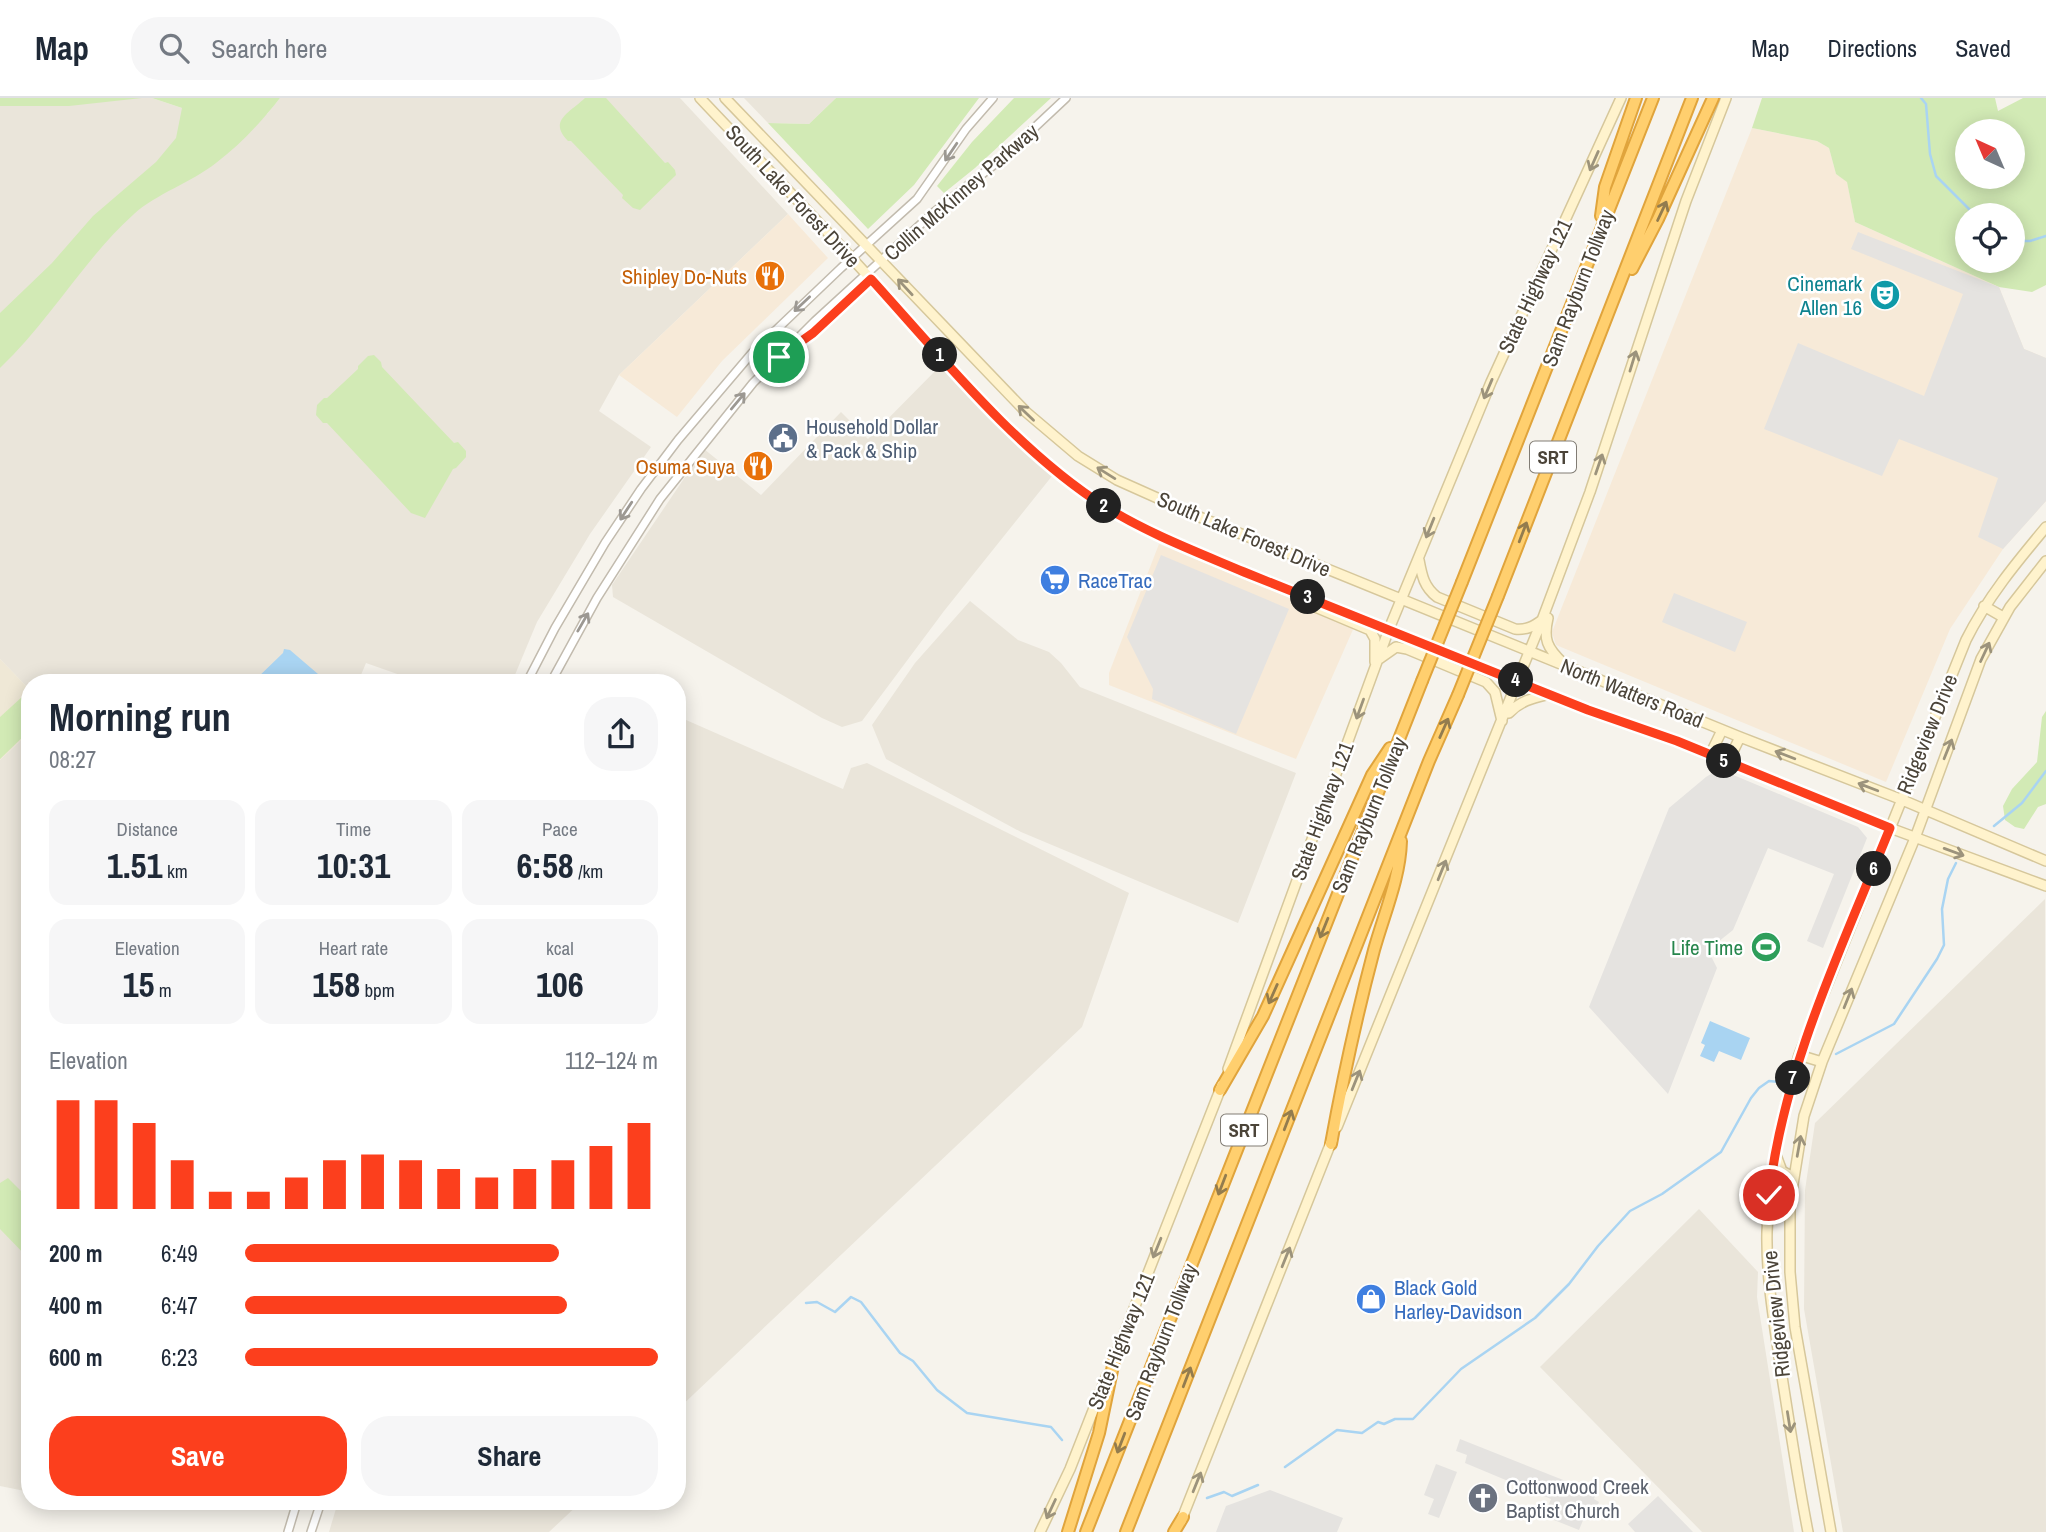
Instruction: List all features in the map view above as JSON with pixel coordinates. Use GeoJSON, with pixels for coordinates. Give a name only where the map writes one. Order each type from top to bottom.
{"type":"FeatureCollection","features":[{"type":"Feature","properties":{"kind":"highway"},"geometry":{"type":"LineString","coordinates":[[1598,233],[1605,187],[1636,98]]}},
{"type":"Feature","properties":{"kind":"highway","name":"Sam Rayburn Tollway"},"geometry":{"type":"LineString","coordinates":[[1086,1532],[1653,98]]}},
{"type":"Feature","properties":{"kind":"highway","name":"Sam Rayburn Tollway"},"geometry":{"type":"LineString","coordinates":[[1126,1532],[1498,596],[1692,98]]}},
{"type":"Feature","properties":{"kind":"highway"},"geometry":{"type":"LineString","coordinates":[[1608,315],[1658,219],[1713,98]]}},
{"type":"Feature","properties":{"kind":"highway"},"geometry":{"type":"LineString","coordinates":[[1220,1090],[1264,1016],[1372,775],[1404,728]]}},
{"type":"Feature","properties":{"kind":"highway"},"geometry":{"type":"LineString","coordinates":[[1331,1143],[1352,1038],[1400,862],[1401,835]]}},
{"type":"Feature","properties":{"kind":"highway"},"geometry":{"type":"LineString","coordinates":[[1068,1532],[1099,1433],[1115,1356]]}},
{"type":"Feature","properties":{"kind":"highway"},"geometry":{"type":"LineString","coordinates":[[1175,1532],[1183,1517]]}},
{"type":"Feature","properties":{"kind":"main road","name":"South Lake Forest Drive"},"geometry":{"type":"LineString","coordinates":[[700,98],[1009,428],[1046,463],[1103,506],[1192,550],[1519,681]]}},
{"type":"Feature","properties":{"kind":"main road","name":"South Lake Forest Drive"},"geometry":{"type":"LineString","coordinates":[[725,98],[1018,405],[1078,456],[1117,480],[1202,519],[1530,652]]}},
{"type":"Feature","properties":{"kind":"main road","name":"State Highway 121"},"geometry":{"type":"LineString","coordinates":[[1040,1532],[1070,1469],[1258,992],[1286,908],[1401,599],[1491,382],[1621,98]]}},
{"type":"Feature","properties":{"kind":"main road"},"geometry":{"type":"LineString","coordinates":[[1183,1517],[1331,1143],[1519,681],[1590,492],[1682,213],[1726,98]]}},
{"type":"Feature","properties":{"kind":"main road","name":"Ridgeview Drive"},"geometry":{"type":"LineString","coordinates":[[1808,1532],[1791,1438],[1770,1284],[1767,1235],[1774,1151],[1799,1055],[1963,646],[1984,606],[2046,527]]}},
{"type":"Feature","properties":{"kind":"main road"},"geometry":{"type":"LineString","coordinates":[[1418,558],[1422,578],[1428,590],[1437,597],[1515,629],[1523,630],[1542,620]]}},
{"type":"Feature","properties":{"kind":"main road","name":"Ridgeview Drive"},"geometry":{"type":"LineString","coordinates":[[1831,1532],[1795,1327],[1790,1250],[1790,1203],[1804,1116],[1822,1062],[1915,838],[1977,668],[2003,617],[2046,561]]}},
{"type":"Feature","properties":{"kind":"main road"},"geometry":{"type":"LineString","coordinates":[[1555,586],[1545,632],[1546,645],[1567,666]]}},
{"type":"Feature","properties":{"kind":"main road"},"geometry":{"type":"LineString","coordinates":[[1304,595],[1313,606],[1370,630],[1375,639],[1377,664]]}},
{"type":"Feature","properties":{"kind":"main road"},"geometry":{"type":"LineString","coordinates":[[1984,606],[2003,617]]}},
{"type":"Feature","properties":{"kind":"main road"},"geometry":{"type":"LineString","coordinates":[[1377,664],[1396,647],[1407,649],[1486,682],[1495,692],[1502,723]]}},
{"type":"Feature","properties":{"kind":"main road","name":"North Watters Road"},"geometry":{"type":"LineString","coordinates":[[1530,652],[1900,799],[2046,861]]}},
{"type":"Feature","properties":{"kind":"main road","name":"North Watters Road"},"geometry":{"type":"LineString","coordinates":[[1519,681],[1915,838],[2046,886]]}},
{"type":"Feature","properties":{"kind":"main road"},"geometry":{"type":"LineString","coordinates":[[1502,723],[1515,707],[1528,699],[1550,694]]}},
{"type":"Feature","properties":{"kind":"main road"},"geometry":{"type":"LineString","coordinates":[[1710,755],[1722,730]]}},
{"type":"Feature","properties":{"kind":"main road"},"geometry":{"type":"LineString","coordinates":[[1728,762],[1740,737]]}},
{"type":"Feature","properties":{"kind":"main road"},"geometry":{"type":"LineString","coordinates":[[1799,1055],[1822,1062]]}},
{"type":"Feature","properties":{"kind":"main road"},"geometry":{"type":"LineString","coordinates":[[1774,1151],[1780,1168],[1793,1177]]}},
{"type":"Feature","properties":{"kind":"street","name":"Collin McKinney Parkway"},"geometry":{"type":"LineString","coordinates":[[531,674],[598,554],[641,489],[678,440],[737,369],[865,245],[917,199],[966,129],[993,98]]}},
{"type":"Feature","properties":{"kind":"street","name":"Collin McKinney Parkway"},"geometry":{"type":"LineString","coordinates":[[555,674],[597,598],[660,499],[744,393],[933,213],[1000,160],[1066,98]]}},
{"type":"Feature","properties":{"kind":"street"},"geometry":{"type":"LineString","coordinates":[[288,1532],[295,1510]]}},
{"type":"Feature","properties":{"kind":"street"},"geometry":{"type":"LineString","coordinates":[[311,1532],[318,1510]]}},
{"type":"Feature","properties":{"kind":"shaded area"},"geometry":{"type":"Polygon","coordinates":[[[0,98],[152,98],[182,108],[267,114],[280,98],[680,98],[788,214],[619,375],[599,411],[651,447],[590,534],[537,622],[515,674],[397,674],[366,663],[361,674],[21,674],[21,681],[0,659],[0,98]]]}},
{"type":"Feature","properties":{"kind":"shaded area"},"geometry":{"type":"Polygon","coordinates":[[[744,98],[836,98],[809,124],[768,123],[744,98]]]}},
{"type":"Feature","properties":{"kind":"shaded area"},"geometry":{"type":"Polygon","coordinates":[[[1752,128],[1817,141],[1829,148],[1836,174],[1847,181],[1855,222],[1955,267],[1955,273],[1968,273],[1999,287],[2024,349],[2046,358],[2046,501],[2003,549],[1950,629],[1886,782],[1556,645],[1552,632],[1752,128]]]}},
{"type":"Feature","properties":{"kind":"shaded area"},"geometry":{"type":"Polygon","coordinates":[[[788,214],[828,258],[722,361],[677,417],[619,375],[788,214]]]}},
{"type":"Feature","properties":{"kind":"shaded area"},"geometry":{"type":"Polygon","coordinates":[[[1858,232],[1955,270],[1955,273],[1963,273],[1999,287],[2024,349],[2046,358],[2046,501],[2003,549],[1978,537],[1998,478],[1899,439],[1882,476],[1764,429],[1798,343],[1924,396],[1963,294],[1851,249],[1858,232]]]}},
{"type":"Feature","properties":{"kind":"shaded area"},"geometry":{"type":"Polygon","coordinates":[[[941,365],[978,405],[1052,476],[944,611],[862,721],[842,727],[822,718],[613,597],[612,585],[704,449],[761,495],[841,412],[868,439],[941,365]]]}},
{"type":"Feature","properties":{"kind":"shaded area"},"geometry":{"type":"Polygon","coordinates":[[[1159,544],[1355,625],[1296,759],[1109,685],[1109,673],[1159,544]]]}},
{"type":"Feature","properties":{"kind":"shaded area"},"geometry":{"type":"Polygon","coordinates":[[[1161,555],[1289,609],[1236,734],[1152,699],[1153,689],[1127,637],[1161,555]]]}},
{"type":"Feature","properties":{"kind":"shaded area"},"geometry":{"type":"Polygon","coordinates":[[[1674,593],[1747,622],[1735,652],[1662,622],[1674,593]]]}},
{"type":"Feature","properties":{"kind":"shaded area"},"geometry":{"type":"Polygon","coordinates":[[[970,601],[1018,640],[1049,652],[1080,687],[1296,773],[1238,923],[1021,832],[886,759],[872,725],[915,663],[970,601]]]}},
{"type":"Feature","properties":{"kind":"shaded area"},"geometry":{"type":"Polygon","coordinates":[[[0,659],[21,681],[21,740],[0,760],[0,659]]]}},
{"type":"Feature","properties":{"kind":"shaded area"},"geometry":{"type":"Polygon","coordinates":[[[686,720],[843,789],[851,768],[867,763],[1129,893],[1082,1027],[686,1401],[686,720]]]}},
{"type":"Feature","properties":{"kind":"shaded area"},"geometry":{"type":"Polygon","coordinates":[[[21,740],[21,1490],[0,1486],[0,760],[21,740]]]}},
{"type":"Feature","properties":{"kind":"shaded area"},"geometry":{"type":"Polygon","coordinates":[[[1719,769],[1858,827],[1867,838],[1823,948],[1807,941],[1834,874],[1768,848],[1733,930],[1708,950],[1717,968],[1668,1094],[1589,1007],[1669,808],[1719,769]]]}},
{"type":"Feature","properties":{"kind":"shaded area"},"geometry":{"type":"Polygon","coordinates":[[[2045,899],[2046,1532],[1843,1532],[1804,1309],[1805,1190],[1815,1123],[2045,899]]]}},
{"type":"Feature","properties":{"kind":"shaded area"},"geometry":{"type":"Polygon","coordinates":[[[1699,1209],[1758,1272],[1757,1297],[1794,1532],[1702,1532],[1540,1367],[1699,1209]]]}},
{"type":"Feature","properties":{"kind":"shaded area"},"geometry":{"type":"Polygon","coordinates":[[[1460,1439],[1596,1493],[1594,1499],[1599,1502],[1593,1516],[1586,1513],[1579,1530],[1544,1516],[1551,1499],[1465,1463],[1467,1455],[1456,1451],[1460,1439]]]}},
{"type":"Feature","properties":{"kind":"shaded area"},"geometry":{"type":"Polygon","coordinates":[[[1436,1464],[1457,1472],[1439,1518],[1428,1514],[1434,1499],[1424,1495],[1436,1464]]]}},
{"type":"Feature","properties":{"kind":"shaded area"},"geometry":{"type":"Polygon","coordinates":[[[1270,1490],[1343,1518],[1337,1532],[1216,1532],[1226,1506],[1270,1490]]]}},
{"type":"Feature","properties":{"kind":"shaded area"},"geometry":{"type":"Polygon","coordinates":[[[1658,1496],[1693,1532],[1635,1532],[1628,1524],[1658,1496]]]}},
{"type":"Feature","properties":{"kind":"shaded area"},"geometry":{"type":"Polygon","coordinates":[[[336,1510],[572,1510],[549,1532],[329,1532],[336,1510]]]}},
{"type":"Feature","properties":{"kind":"green space"},"geometry":{"type":"Polygon","coordinates":[[[0,98],[142,98],[69,106],[0,106],[0,98]]]}},
{"type":"Feature","properties":{"kind":"green space"},"geometry":{"type":"Polygon","coordinates":[[[152,98],[280,98],[225,156],[134,214],[99,251],[35,331],[0,368],[0,313],[52,263],[93,216],[156,162],[176,138],[182,108],[152,98]]]}},
{"type":"Feature","properties":{"kind":"green space"},"geometry":{"type":"Polygon","coordinates":[[[585,98],[606,98],[665,163],[668,162],[675,170],[676,175],[640,210],[633,208],[622,198],[623,195],[562,134],[560,123],[563,118],[585,98]]]}},
{"type":"Feature","properties":{"kind":"green space"},"geometry":{"type":"Polygon","coordinates":[[[836,98],[979,98],[914,185],[868,229],[768,123],[809,124],[836,98]]]}},
{"type":"Feature","properties":{"kind":"green space"},"geometry":{"type":"Polygon","coordinates":[[[1014,98],[1051,98],[944,193],[937,186],[972,142],[1014,98]]]}},
{"type":"Feature","properties":{"kind":"green space"},"geometry":{"type":"Polygon","coordinates":[[[1762,98],[1995,98],[1998,111],[2023,98],[2046,98],[2046,285],[2032,292],[1999,287],[1968,273],[2025,273],[2025,203],[1955,203],[1955,267],[1855,222],[1847,182],[1836,174],[1829,148],[1817,141],[1752,128],[1762,98]]]}},
{"type":"Feature","properties":{"kind":"green space"},"geometry":{"type":"Polygon","coordinates":[[[374,355],[382,367],[454,443],[458,442],[466,451],[466,457],[453,469],[425,518],[411,513],[327,423],[323,423],[316,415],[317,405],[358,369],[368,356],[374,355]]]}},
{"type":"Feature","properties":{"kind":"green space"},"geometry":{"type":"Polygon","coordinates":[[[21,698],[21,739],[0,759],[0,717],[21,698]]]}},
{"type":"Feature","properties":{"kind":"green space"},"geometry":{"type":"Polygon","coordinates":[[[2046,711],[2046,804],[2038,807],[2024,829],[2015,827],[2005,820],[2003,806],[2012,789],[2037,762],[2042,717],[2046,711]]]}},
{"type":"Feature","properties":{"kind":"green space"},"geometry":{"type":"Polygon","coordinates":[[[8,1178],[21,1191],[21,1251],[0,1229],[0,1183],[8,1178]]]}},
{"type":"Feature","properties":{"kind":"water"},"geometry":{"type":"Polygon","coordinates":[[[284,649],[290,650],[318,674],[261,674],[284,649]]]}},
{"type":"Feature","properties":{"kind":"water"},"geometry":{"type":"Polygon","coordinates":[[[1710,1021],[1750,1038],[1741,1060],[1719,1051],[1714,1062],[1700,1056],[1705,1045],[1701,1043],[1710,1021]]]}},
{"type":"Feature","properties":{"kind":"waterway"},"geometry":{"type":"LineString","coordinates":[[1921,98],[1926,104],[1930,154],[1936,176],[1963,203]]}},
{"type":"Feature","properties":{"kind":"waterway"},"geometry":{"type":"LineString","coordinates":[[2025,241],[2046,236]]}},
{"type":"Feature","properties":{"kind":"waterway"},"geometry":{"type":"LineString","coordinates":[[1994,826],[2022,803],[2046,771]]}},
{"type":"Feature","properties":{"kind":"waterway"},"geometry":{"type":"LineString","coordinates":[[1836,1054],[1894,1024],[1937,959],[1944,945],[1942,909],[1948,879],[1956,863]]}},
{"type":"Feature","properties":{"kind":"waterway"},"geometry":{"type":"LineString","coordinates":[[1285,1467],[1337,1430],[1362,1433],[1378,1422],[1384,1424],[1395,1419],[1413,1419],[1461,1369],[1535,1318],[1569,1284],[1598,1246],[1630,1211],[1662,1194],[1721,1152],[1759,1088],[1769,1081],[1779,1082]]}},
{"type":"Feature","properties":{"kind":"waterway"},"geometry":{"type":"LineString","coordinates":[[806,1303],[817,1302],[835,1312],[851,1297],[861,1302],[900,1353],[913,1361],[937,1390],[967,1413],[1051,1427],[1062,1440]]}},
{"type":"Feature","properties":{"kind":"waterway"},"geometry":{"type":"LineString","coordinates":[[1207,1498],[1224,1492],[1232,1496],[1258,1485]]}},
{"type":"Feature","properties":{"kind":"place","name":"Shipley Do-Nuts"},"geometry":{"type":"Point","coordinates":[770,276]}},
{"type":"Feature","properties":{"kind":"place","name":"Cinemark Allen 16"},"geometry":{"type":"Point","coordinates":[1885,295]}},
{"type":"Feature","properties":{"kind":"place","name":"Household Dollar & Pack & Ship"},"geometry":{"type":"Point","coordinates":[783,438]}},
{"type":"Feature","properties":{"kind":"place","name":"Osuma Suya"},"geometry":{"type":"Point","coordinates":[758,466]}},
{"type":"Feature","properties":{"kind":"place","name":"RaceTrac"},"geometry":{"type":"Point","coordinates":[1055,580]}},
{"type":"Feature","properties":{"kind":"place","name":"Life Time"},"geometry":{"type":"Point","coordinates":[1766,947]}},
{"type":"Feature","properties":{"kind":"place","name":"Black Gold Harley-Davidson"},"geometry":{"type":"Point","coordinates":[1371,1299]}},
{"type":"Feature","properties":{"kind":"place","name":"Cottonwood Creek Baptist Church"},"geometry":{"type":"Point","coordinates":[1483,1498]}},
{"type":"Feature","properties":{"kind":"route"},"geometry":{"type":"LineString","coordinates":[[779,357],[813,333],[871,279],[1009,428],[1046,463],[1103,506],[1192,550],[1244,572],[1588,710],[1677,741],[1890,828],[1799,1055],[1774,1151],[1769,1195]]}}]}
